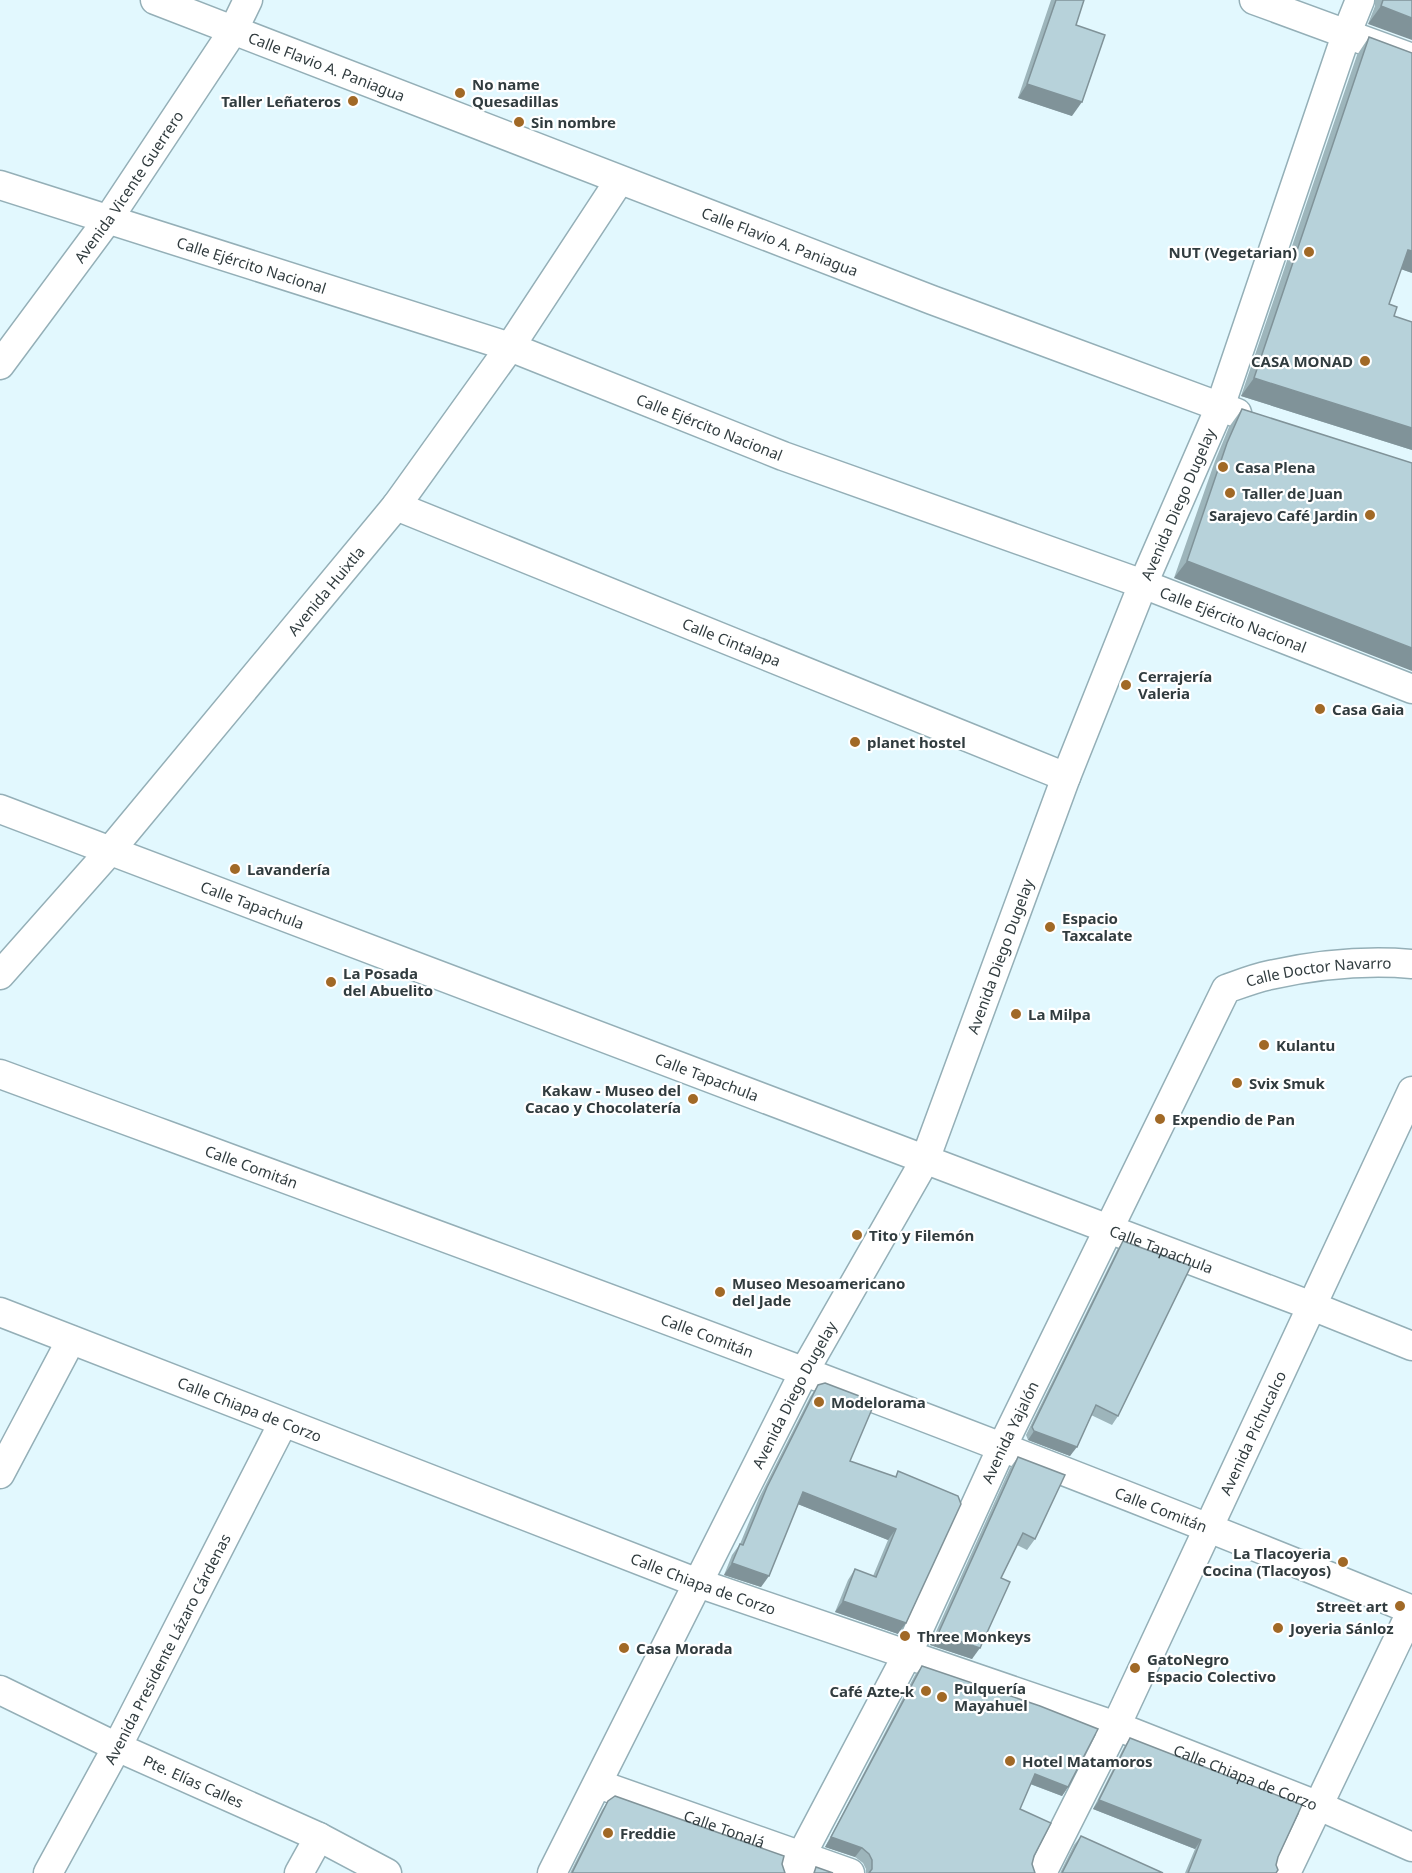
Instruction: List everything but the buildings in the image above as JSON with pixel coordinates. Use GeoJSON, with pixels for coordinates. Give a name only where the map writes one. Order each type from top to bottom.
{"type":"FeatureCollection","features":[{"type":"Feature","properties":{"kind":"street","name":"Calle Flavio A. Paniagua"},"geometry":{"type":"LineString","coordinates":[[154,0],[932,300],[1220,407],[1265,421]]}},
{"type":"Feature","properties":{"kind":"street","name":"Avenida Vicente Guerrero"},"geometry":{"type":"LineString","coordinates":[[0,365],[109,218],[233,31],[248,0]]}},
{"type":"Feature","properties":{"kind":"street"},"geometry":{"type":"LineString","coordinates":[[1254,0],[1412,58]]}},
{"type":"Feature","properties":{"kind":"street","name":"Avenida Diego Dugelay"},"geometry":{"type":"LineString","coordinates":[[552,1873],[805,1370],[925,1160],[1066,777],[1143,584],[1220,407],[1346,35],[1360,0]]}},
{"type":"Feature","properties":{"kind":"street","name":"Avenida Huixtla"},"geometry":{"type":"LineString","coordinates":[[0,975],[109,852],[396,506],[510,347],[620,181]]}},
{"type":"Feature","properties":{"kind":"street","name":"Calle Ejército Nacional"},"geometry":{"type":"LineString","coordinates":[[0,185],[510,347],[783,456],[1143,584],[1412,689]]}},
{"type":"Feature","properties":{"kind":"street","name":"Calle Cintalapa"},"geometry":{"type":"LineString","coordinates":[[396,506],[1066,777]]}},
{"type":"Feature","properties":{"kind":"street","name":"Calle Tapachula"},"geometry":{"type":"LineString","coordinates":[[0,809],[1312,1306],[1412,1346]]}},
{"type":"Feature","properties":{"kind":"street","name":"Calle Doctor Navarro"},"geometry":{"type":"LineString","coordinates":[[1226,989],[1268,975],[1314,967],[1383,962],[1412,964]]}},
{"type":"Feature","properties":{"kind":"street","name":"Avenida Yajalón"},"geometry":{"type":"LineString","coordinates":[[797,1864],[907,1655],[1002,1447],[1226,989]]}},
{"type":"Feature","properties":{"kind":"street","name":"Calle Comitán"},"geometry":{"type":"LineString","coordinates":[[0,1074],[805,1370],[1209,1527],[1412,1610]]}},
{"type":"Feature","properties":{"kind":"street","name":"Avenida Pichucalco"},"geometry":{"type":"LineString","coordinates":[[1042,1873],[1116,1726],[1412,1091]]}},
{"type":"Feature","properties":{"kind":"street","name":"Calle Chiapa de Corzo"},"geometry":{"type":"LineString","coordinates":[[0,1312],[698,1583],[1116,1726],[1319,1806],[1412,1847]]}},
{"type":"Feature","properties":{"kind":"street"},"geometry":{"type":"LineString","coordinates":[[0,1474],[71,1340]]}},
{"type":"Feature","properties":{"kind":"street","name":"Avenida Presidente Lázaro Cárdenas"},"geometry":{"type":"LineString","coordinates":[[48,1873],[117,1747],[283,1423]]}},
{"type":"Feature","properties":{"kind":"street"},"geometry":{"type":"LineString","coordinates":[[1286,1873],[1412,1610]]}},
{"type":"Feature","properties":{"kind":"street","name":"Pte. Elías Calles"},"geometry":{"type":"LineString","coordinates":[[0,1690],[117,1747],[319,1837],[387,1873]]}},
{"type":"Feature","properties":{"kind":"street","name":"Calle Tonalá"},"geometry":{"type":"LineString","coordinates":[[598,1784],[797,1864],[850,1873]]}},
{"type":"Feature","properties":{"kind":"street"},"geometry":{"type":"LineString","coordinates":[[299,1873],[319,1837]]}},
{"type":"Feature","properties":{"kind":"place","name":"No name Quesadillas"},"geometry":{"type":"Point","coordinates":[460,93]}},
{"type":"Feature","properties":{"kind":"place","name":"Taller Leñateros"},"geometry":{"type":"Point","coordinates":[353,101]}},
{"type":"Feature","properties":{"kind":"place","name":"Sin nombre"},"geometry":{"type":"Point","coordinates":[519,122]}},
{"type":"Feature","properties":{"kind":"place","name":"NUT (Vegetarian)"},"geometry":{"type":"Point","coordinates":[1309,252]}},
{"type":"Feature","properties":{"kind":"place","name":"CASA MONAD"},"geometry":{"type":"Point","coordinates":[1365,361]}},
{"type":"Feature","properties":{"kind":"place","name":"Casa Plena"},"geometry":{"type":"Point","coordinates":[1223,467]}},
{"type":"Feature","properties":{"kind":"place","name":"Taller de Juan"},"geometry":{"type":"Point","coordinates":[1230,493]}},
{"type":"Feature","properties":{"kind":"place","name":"Sarajevo Café Jardin"},"geometry":{"type":"Point","coordinates":[1370,515]}},
{"type":"Feature","properties":{"kind":"place","name":"Cerrajería Valeria"},"geometry":{"type":"Point","coordinates":[1126,685]}},
{"type":"Feature","properties":{"kind":"place","name":"Casa Gaia"},"geometry":{"type":"Point","coordinates":[1320,709]}},
{"type":"Feature","properties":{"kind":"place","name":"planet hostel"},"geometry":{"type":"Point","coordinates":[855,742]}},
{"type":"Feature","properties":{"kind":"place","name":"Lavandería"},"geometry":{"type":"Point","coordinates":[235,869]}},
{"type":"Feature","properties":{"kind":"place","name":"Espacio Taxcalate"},"geometry":{"type":"Point","coordinates":[1050,927]}},
{"type":"Feature","properties":{"kind":"place","name":"La Posada del Abuelito"},"geometry":{"type":"Point","coordinates":[331,982]}},
{"type":"Feature","properties":{"kind":"place","name":"La Milpa"},"geometry":{"type":"Point","coordinates":[1016,1014]}},
{"type":"Feature","properties":{"kind":"place","name":"Kulantu"},"geometry":{"type":"Point","coordinates":[1264,1045]}},
{"type":"Feature","properties":{"kind":"place","name":"Svix Smuk"},"geometry":{"type":"Point","coordinates":[1237,1083]}},
{"type":"Feature","properties":{"kind":"place","name":"Kakaw - Museo del Cacao y Chocolatería"},"geometry":{"type":"Point","coordinates":[693,1099]}},
{"type":"Feature","properties":{"kind":"place","name":"Expendio de Pan"},"geometry":{"type":"Point","coordinates":[1160,1119]}},
{"type":"Feature","properties":{"kind":"place","name":"Tito y Filemón"},"geometry":{"type":"Point","coordinates":[857,1235]}},
{"type":"Feature","properties":{"kind":"place","name":"Museo Mesoamericano del Jade"},"geometry":{"type":"Point","coordinates":[720,1292]}},
{"type":"Feature","properties":{"kind":"place","name":"Modelorama"},"geometry":{"type":"Point","coordinates":[819,1402]}},
{"type":"Feature","properties":{"kind":"place","name":"La Tlacoyeria Cocina (Tlacoyos)"},"geometry":{"type":"Point","coordinates":[1343,1562]}},
{"type":"Feature","properties":{"kind":"place","name":"Street art"},"geometry":{"type":"Point","coordinates":[1400,1606]}},
{"type":"Feature","properties":{"kind":"place","name":"Joyeria Sánloz"},"geometry":{"type":"Point","coordinates":[1278,1628]}},
{"type":"Feature","properties":{"kind":"place","name":"Three Monkeys"},"geometry":{"type":"Point","coordinates":[905,1636]}},
{"type":"Feature","properties":{"kind":"place","name":"Casa Morada"},"geometry":{"type":"Point","coordinates":[624,1648]}},
{"type":"Feature","properties":{"kind":"place","name":"GatoNegro Espacio Colectivo"},"geometry":{"type":"Point","coordinates":[1135,1668]}},
{"type":"Feature","properties":{"kind":"place","name":"Café Azte-k"},"geometry":{"type":"Point","coordinates":[926,1691]}},
{"type":"Feature","properties":{"kind":"place","name":"Pulquería Mayahuel"},"geometry":{"type":"Point","coordinates":[942,1697]}},
{"type":"Feature","properties":{"kind":"place","name":"Hotel Matamoros"},"geometry":{"type":"Point","coordinates":[1010,1761]}},
{"type":"Feature","properties":{"kind":"place","name":"Freddie"},"geometry":{"type":"Point","coordinates":[608,1833]}}]}
